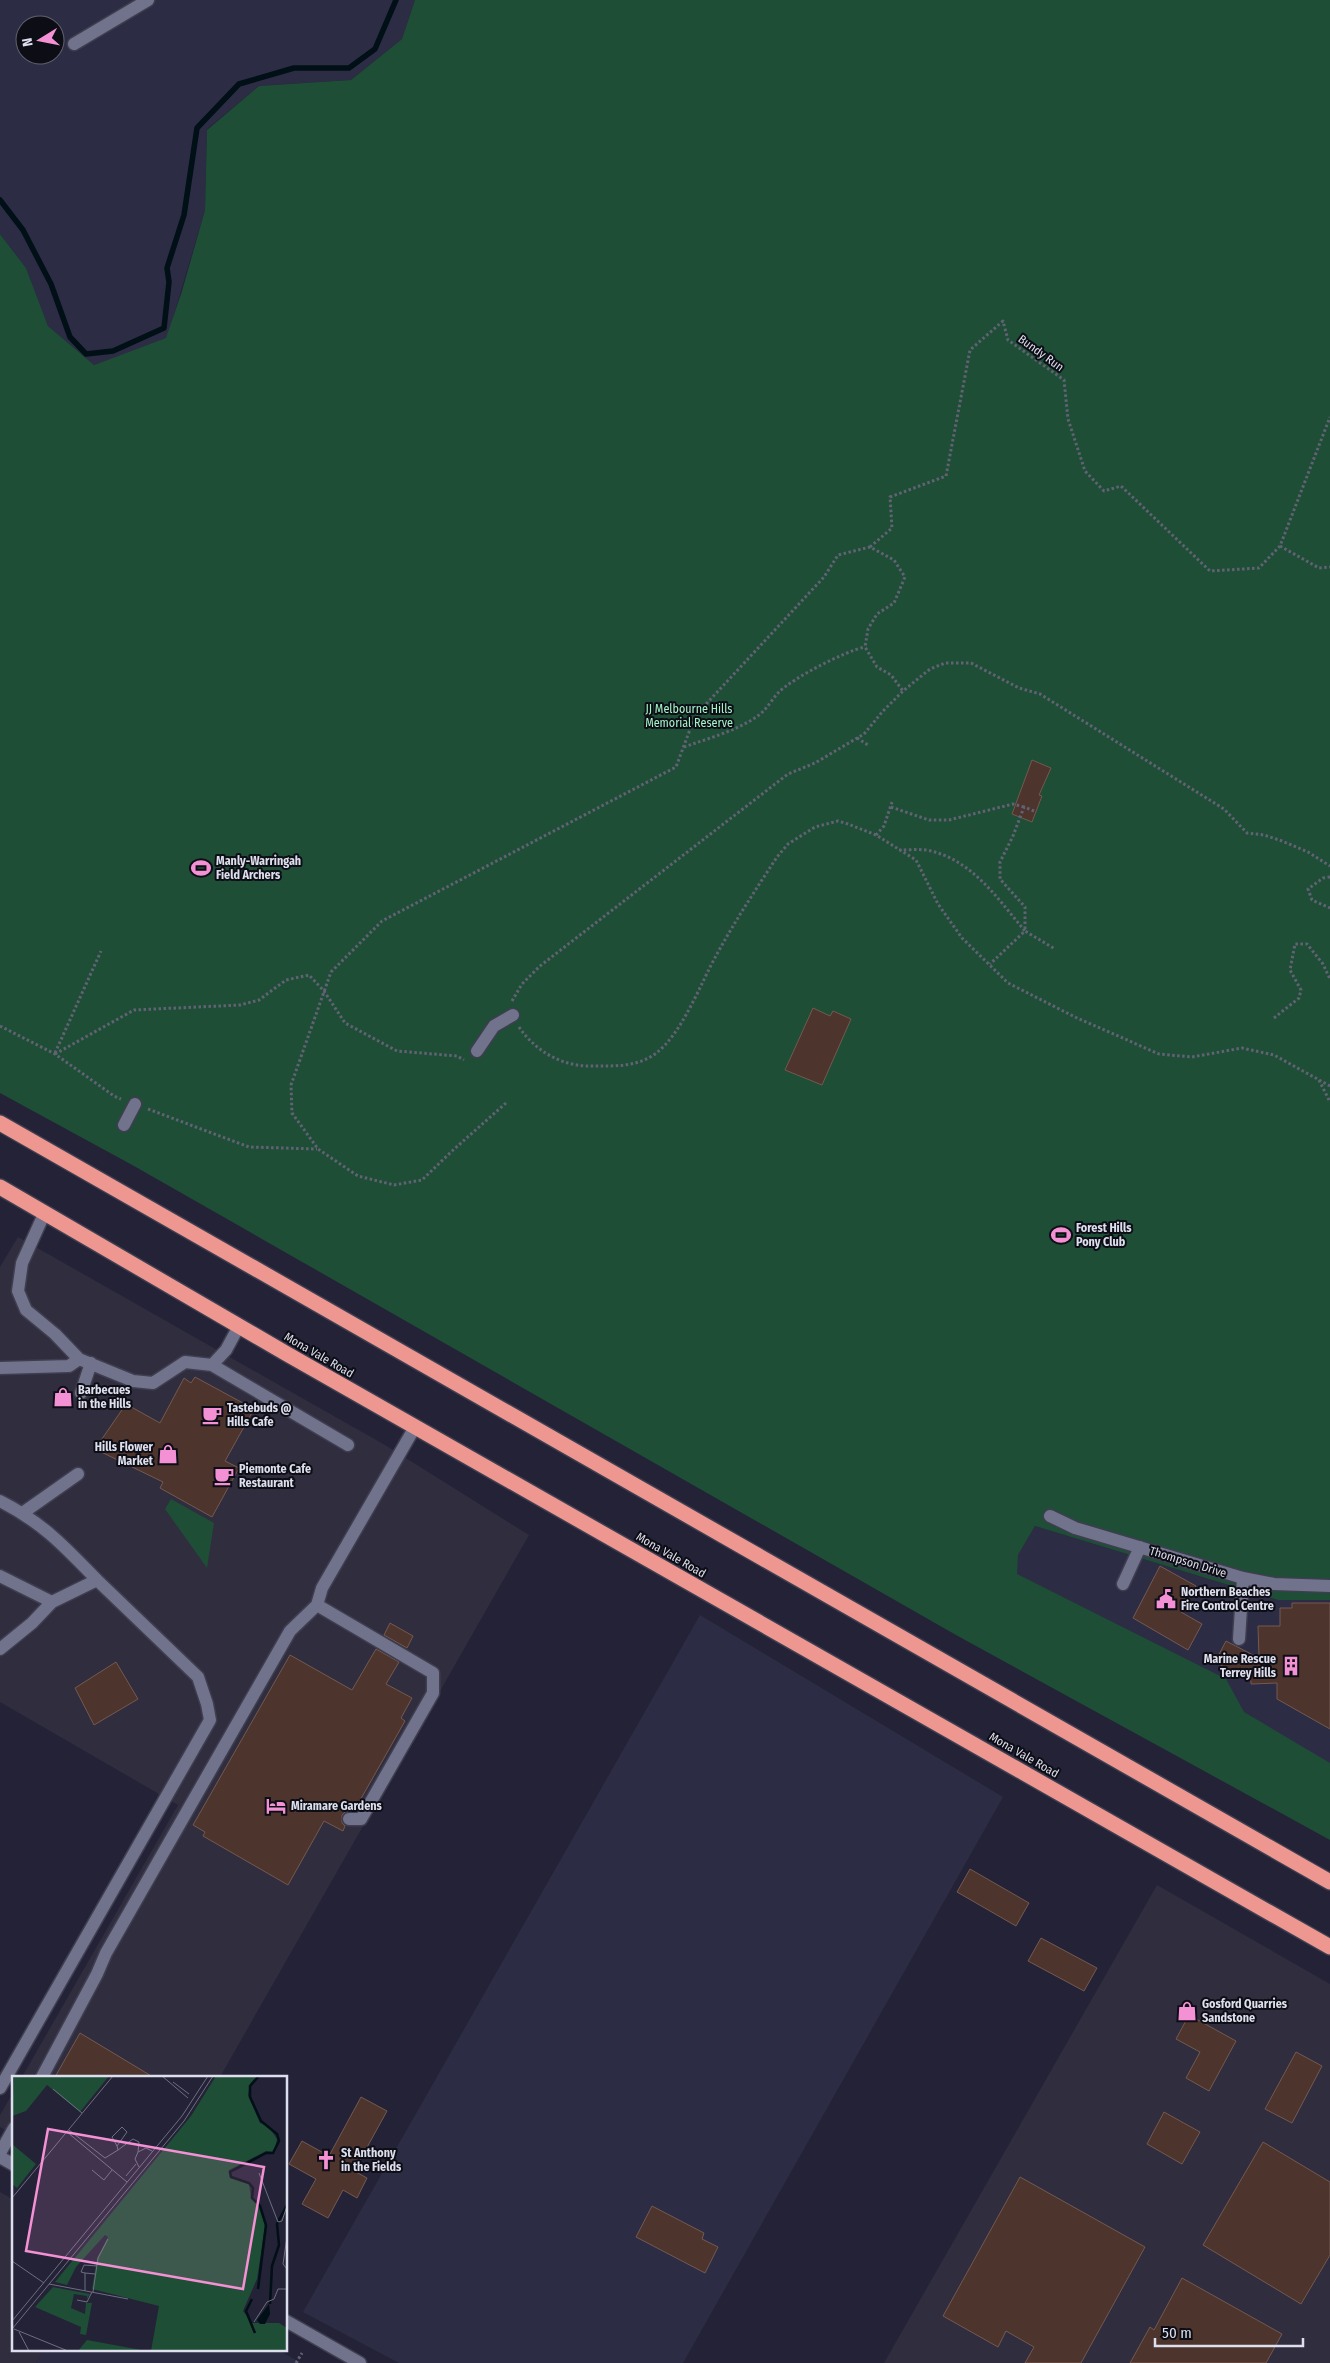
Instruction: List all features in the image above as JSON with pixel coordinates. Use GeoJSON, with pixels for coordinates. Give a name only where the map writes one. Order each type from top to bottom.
{"type":"FeatureCollection","features":[{"type":"Feature","properties":{"kind":"highway"},"geometry":{"type":"LineString","coordinates":[[0,1123],[1330,1882]]}},
{"type":"Feature","properties":{"kind":"highway","name":"Mona Vale Road"},"geometry":{"type":"LineString","coordinates":[[0,1187],[415,1427],[1330,1947]]}},
{"type":"Feature","properties":{"kind":"street"},"geometry":{"type":"LineString","coordinates":[[74,44],[148,0]]}},
{"type":"Feature","properties":{"kind":"street"},"geometry":{"type":"LineString","coordinates":[[477,1050],[494,1026],[513,1015]]}},
{"type":"Feature","properties":{"kind":"street"},"geometry":{"type":"LineString","coordinates":[[124,1125],[135,1104]]}},
{"type":"Feature","properties":{"kind":"street"},"geometry":{"type":"LineString","coordinates":[[45,1212],[22,1263],[18,1292],[26,1310],[55,1334],[79,1359],[133,1381],[153,1383],[184,1362],[212,1365],[348,1445]]}},
{"type":"Feature","properties":{"kind":"street"},"geometry":{"type":"LineString","coordinates":[[212,1365],[226,1350],[239,1326]]}},
{"type":"Feature","properties":{"kind":"street"},"geometry":{"type":"LineString","coordinates":[[0,1368],[69,1366],[79,1359]]}},
{"type":"Feature","properties":{"kind":"street"},"geometry":{"type":"LineString","coordinates":[[81,1393],[91,1364]]}},
{"type":"Feature","properties":{"kind":"street"},"geometry":{"type":"LineString","coordinates":[[43,2076],[97,1974],[106,1953],[290,1631],[317,1605],[322,1588],[415,1427]]}},
{"type":"Feature","properties":{"kind":"street"},"geometry":{"type":"LineString","coordinates":[[24,1512],[78,1474]]}},
{"type":"Feature","properties":{"kind":"street"},"geometry":{"type":"LineString","coordinates":[[0,1502],[24,1512],[50,1531],[97,1580],[198,1677],[210,1720],[0,2088]]}},
{"type":"Feature","properties":{"kind":"street","name":"Thompson Drive"},"geometry":{"type":"LineString","coordinates":[[1050,1516],[1075,1528],[1243,1578],[1274,1584],[1330,1586]]}},
{"type":"Feature","properties":{"kind":"street"},"geometry":{"type":"LineString","coordinates":[[1123,1584],[1140,1547]]}},
{"type":"Feature","properties":{"kind":"street"},"geometry":{"type":"LineString","coordinates":[[0,1576],[52,1602]]}},
{"type":"Feature","properties":{"kind":"street"},"geometry":{"type":"LineString","coordinates":[[1239,1639],[1243,1578]]}},
{"type":"Feature","properties":{"kind":"street"},"geometry":{"type":"LineString","coordinates":[[0,1649],[32,1623],[52,1602],[97,1580]]}},
{"type":"Feature","properties":{"kind":"street"},"geometry":{"type":"LineString","coordinates":[[317,1605],[433,1673],[433,1693],[366,1811],[361,1819],[349,1819]]}},
{"type":"Feature","properties":{"kind":"street"},"geometry":{"type":"LineString","coordinates":[[0,2153],[12,2132]]}},
{"type":"Feature","properties":{"kind":"street"},"geometry":{"type":"LineString","coordinates":[[0,2157],[12,2164]]}},
{"type":"Feature","properties":{"kind":"street"},"geometry":{"type":"LineString","coordinates":[[288,2322],[360,2363]]}},
{"type":"Feature","properties":{"kind":"path","name":"Bundy Run"},"geometry":{"type":"LineString","coordinates":[[870,547],[892,528],[890,498],[946,476],[970,350],[1003,320],[1008,340],[1064,380],[1068,419],[1085,471],[1104,491],[1121,486],[1210,571],[1259,568],[1280,546]]}},
{"type":"Feature","properties":{"kind":"path"},"geometry":{"type":"LineString","coordinates":[[1330,417],[1280,546],[1319,568],[1330,567]]}},
{"type":"Feature","properties":{"kind":"path"},"geometry":{"type":"LineString","coordinates":[[506,1103],[422,1180],[394,1185],[358,1176],[318,1149],[292,1113],[291,1085],[331,972],[382,921],[676,767],[695,716],[824,577],[838,555],[870,547],[894,560],[905,577],[894,603],[877,614],[868,629],[865,648],[877,667],[891,675],[904,691]]}},
{"type":"Feature","properties":{"kind":"path"},"geometry":{"type":"LineString","coordinates":[[684,747],[724,733],[760,715],[781,690],[828,661],[855,649],[865,648]]}},
{"type":"Feature","properties":{"kind":"path"},"geometry":{"type":"LineString","coordinates":[[1330,866],[1308,852],[1282,841],[1264,834],[1247,833],[1224,809],[1040,694],[1019,688],[971,663],[945,662],[930,669],[904,691],[883,711],[864,734],[815,763],[788,774],[540,966],[517,990],[511,1005],[513,1015],[524,1035],[538,1048],[564,1062],[582,1066],[632,1064],[645,1060],[665,1046],[674,1036],[722,945],[761,881],[788,844],[815,827],[838,821],[876,835],[916,860],[938,904],[962,938],[1008,983],[1077,1018],[1159,1054],[1192,1057],[1242,1048],[1274,1055],[1330,1086]]}},
{"type":"Feature","properties":{"kind":"path"},"geometry":{"type":"LineString","coordinates":[[857,738],[868,745]]}},
{"type":"Feature","properties":{"kind":"path"},"geometry":{"type":"LineString","coordinates":[[876,835],[884,826],[891,805],[929,820],[949,820],[1013,804],[1034,811]]}},
{"type":"Feature","properties":{"kind":"path"},"geometry":{"type":"LineString","coordinates":[[990,964],[1025,931],[1025,907],[1000,879],[1000,862],[1013,836],[1024,807]]}},
{"type":"Feature","properties":{"kind":"path"},"geometry":{"type":"LineString","coordinates":[[898,850],[925,850],[950,857],[977,876],[1025,931],[1055,948]]}},
{"type":"Feature","properties":{"kind":"path"},"geometry":{"type":"LineString","coordinates":[[1330,877],[1323,878],[1308,890],[1312,900],[1330,908]]}},
{"type":"Feature","properties":{"kind":"path"},"geometry":{"type":"LineString","coordinates":[[1274,1018],[1299,998],[1300,990],[1290,970],[1295,944],[1307,944],[1323,964],[1330,979]]}},
{"type":"Feature","properties":{"kind":"path"},"geometry":{"type":"LineString","coordinates":[[55,1054],[101,951]]}},
{"type":"Feature","properties":{"kind":"path"},"geometry":{"type":"LineString","coordinates":[[55,1054],[134,1010],[240,1005],[259,1000],[286,980],[309,975],[324,991],[345,1023],[397,1051],[457,1056],[465,1061]]}},
{"type":"Feature","properties":{"kind":"path"},"geometry":{"type":"LineString","coordinates":[[0,1026],[55,1054],[114,1096],[248,1147],[318,1149]]}},
{"type":"Feature","properties":{"kind":"path"},"geometry":{"type":"LineString","coordinates":[[1319,1080],[1330,1102]]}},
{"type":"Feature","properties":{"kind":"path"},"geometry":{"type":"LineString","coordinates":[[296,2363],[302,2353]]}},
{"type":"Feature","properties":{"kind":"shaded area"},"geometry":{"type":"Polygon","coordinates":[[[0,0],[415,0],[402,39],[351,80],[259,86],[207,129],[205,210],[167,338],[94,365],[48,326],[26,268],[0,234],[0,0]]]}},
{"type":"Feature","properties":{"kind":"shaded area"},"geometry":{"type":"Polygon","coordinates":[[[18,1237],[385,1445],[529,1535],[221,2076],[23,2076],[178,1805],[0,1702],[0,1267],[18,1237]]]}},
{"type":"Feature","properties":{"kind":"shaded area"},"geometry":{"type":"Polygon","coordinates":[[[1035,1526],[1278,1600],[1330,1599],[1330,1827],[976,1625],[1035,1526]]]}},
{"type":"Feature","properties":{"kind":"shaded area"},"geometry":{"type":"Polygon","coordinates":[[[700,1615],[1003,1797],[683,2363],[399,2363],[303,2312],[700,1615]]]}},
{"type":"Feature","properties":{"kind":"shaded area"},"geometry":{"type":"Polygon","coordinates":[[[1157,1885],[1330,1984],[1330,2363],[884,2363],[1157,1885]]]}},
{"type":"Feature","properties":{"kind":"shaded area"},"geometry":{"type":"Polygon","coordinates":[[[12,2094],[12,2134],[0,2127],[0,2115],[12,2094]]]}},
{"type":"Feature","properties":{"kind":"shaded area"},"geometry":{"type":"Polygon","coordinates":[[[0,2192],[12,2199],[12,2350],[43,2350],[36,2363],[0,2363],[0,2192]]]}},
{"type":"Feature","properties":{"kind":"shaded area"},"geometry":{"type":"Polygon","coordinates":[[[43,2350],[279,2350],[301,2363],[36,2363],[43,2350]]]}},
{"type":"Feature","properties":{"kind":"green space","name":"JJ Melbourne Hills Memorial Reserve"},"geometry":{"type":"Polygon","coordinates":[[[415,0],[1330,0],[1330,1600],[1278,1600],[1035,1526],[1018,1555],[1017,1574],[1226,1679],[1244,1712],[1330,1763],[1330,1840],[956,1635],[134,1166],[0,1093],[0,234],[26,268],[48,326],[94,365],[166,338],[182,291],[205,210],[207,130],[259,86],[351,80],[402,39],[415,0]]]}},
{"type":"Feature","properties":{"kind":"green space"},"geometry":{"type":"Polygon","coordinates":[[[171,1499],[214,1523],[207,1568],[165,1509],[171,1499]]]}},
{"type":"Feature","properties":{"kind":"building"},"geometry":{"type":"Polygon","coordinates":[[[1032,760],[1051,768],[1039,795],[1042,796],[1032,822],[1012,814],[1032,760]]]}},
{"type":"Feature","properties":{"kind":"building"},"geometry":{"type":"Polygon","coordinates":[[[813,1008],[830,1016],[833,1011],[851,1019],[822,1085],[785,1070],[813,1008]]]}},
{"type":"Feature","properties":{"kind":"building"},"geometry":{"type":"Polygon","coordinates":[[[195,1377],[254,1409],[225,1461],[239,1468],[212,1517],[160,1488],[163,1482],[95,1449],[126,1404],[160,1423],[184,1378],[191,1383],[195,1377]]]}},
{"type":"Feature","properties":{"kind":"building","name":"Northern Beaches Fire Control Centre"},"geometry":{"type":"Polygon","coordinates":[[[1160,1566],[1196,1586],[1181,1612],[1202,1624],[1188,1650],[1133,1618],[1160,1566]]]}},
{"type":"Feature","properties":{"kind":"building","name":"Marine Rescue Terrey Hills"},"geometry":{"type":"Polygon","coordinates":[[[1292,1603],[1330,1603],[1330,1729],[1277,1699],[1277,1683],[1251,1684],[1251,1681],[1215,1662],[1226,1641],[1259,1658],[1258,1626],[1280,1626],[1280,1608],[1292,1608],[1292,1603]]]}},
{"type":"Feature","properties":{"kind":"building"},"geometry":{"type":"Polygon","coordinates":[[[390,1623],[413,1636],[407,1648],[384,1635],[390,1623]]]}},
{"type":"Feature","properties":{"kind":"building"},"geometry":{"type":"Polygon","coordinates":[[[376,1649],[399,1662],[386,1684],[412,1698],[401,1718],[405,1721],[354,1811],[345,1812],[342,1815],[342,1823],[345,1826],[343,1831],[324,1821],[288,1885],[203,1836],[205,1832],[193,1825],[290,1655],[352,1690],[376,1649]]]}},
{"type":"Feature","properties":{"kind":"building"},"geometry":{"type":"Polygon","coordinates":[[[116,1662],[138,1699],[94,1725],[75,1688],[116,1662]]]}},
{"type":"Feature","properties":{"kind":"building"},"geometry":{"type":"Polygon","coordinates":[[[970,1869],[1029,1903],[1016,1926],[957,1892],[970,1869]]]}},
{"type":"Feature","properties":{"kind":"building"},"geometry":{"type":"Polygon","coordinates":[[[1041,1938],[1097,1968],[1084,1991],[1028,1961],[1041,1938]]]}},
{"type":"Feature","properties":{"kind":"building"},"geometry":{"type":"Polygon","coordinates":[[[1189,2015],[1236,2041],[1209,2091],[1186,2078],[1200,2052],[1176,2039],[1189,2015]]]}},
{"type":"Feature","properties":{"kind":"building"},"geometry":{"type":"Polygon","coordinates":[[[80,2033],[151,2076],[56,2076],[80,2033]]]}},
{"type":"Feature","properties":{"kind":"building"},"geometry":{"type":"Polygon","coordinates":[[[1296,2052],[1322,2066],[1292,2123],[1265,2109],[1296,2052]]]}},
{"type":"Feature","properties":{"kind":"building","name":"St Anthony in the Fields"},"geometry":{"type":"Polygon","coordinates":[[[361,2097],[387,2111],[354,2171],[367,2178],[357,2198],[343,2190],[328,2218],[302,2204],[316,2179],[289,2164],[302,2141],[329,2156],[361,2097]]]}},
{"type":"Feature","properties":{"kind":"building"},"geometry":{"type":"Polygon","coordinates":[[[1164,2112],[1200,2132],[1182,2164],[1147,2144],[1164,2112]]]}},
{"type":"Feature","properties":{"kind":"building"},"geometry":{"type":"Polygon","coordinates":[[[1263,2142],[1330,2182],[1330,2255],[1301,2304],[1203,2245],[1263,2142]]]}},
{"type":"Feature","properties":{"kind":"building"},"geometry":{"type":"Polygon","coordinates":[[[1020,2177],[1145,2247],[1081,2363],[1025,2363],[1034,2347],[1006,2331],[998,2347],[943,2316],[1020,2177]]]}},
{"type":"Feature","properties":{"kind":"building"},"geometry":{"type":"Polygon","coordinates":[[[652,2206],[704,2233],[702,2239],[718,2247],[705,2273],[636,2237],[652,2206]]]}},
{"type":"Feature","properties":{"kind":"building"},"geometry":{"type":"Polygon","coordinates":[[[1182,2278],[1282,2334],[1266,2363],[1130,2363],[1150,2327],[1154,2330],[1182,2278]]]}},
{"type":"Feature","properties":{"kind":"waterway"},"geometry":{"type":"LineString","coordinates":[[0,200],[23,230],[51,284],[70,337],[86,354],[113,351],[164,328],[169,282],[167,268],[184,215],[197,128],[239,84],[294,68],[349,68],[375,49],[396,0]]}},
{"type":"Feature","properties":{"kind":"place","name":"Manly-Warringah Field Archers"},"geometry":{"type":"Point","coordinates":[201,868]}},
{"type":"Feature","properties":{"kind":"place","name":"Forest Hills Pony Club"},"geometry":{"type":"Point","coordinates":[1061,1235]}},
{"type":"Feature","properties":{"kind":"place","name":"Barbecues in the Hills"},"geometry":{"type":"Point","coordinates":[63,1397]}},
{"type":"Feature","properties":{"kind":"place","name":"Tastebuds @ Hills Cafe"},"geometry":{"type":"Point","coordinates":[212,1415]}},
{"type":"Feature","properties":{"kind":"place","name":"Hills Flower Market"},"geometry":{"type":"Point","coordinates":[168,1454]}},
{"type":"Feature","properties":{"kind":"place","name":"Piemonte Cafe Restaurant"},"geometry":{"type":"Point","coordinates":[224,1476]}},
{"type":"Feature","properties":{"kind":"place","name":"Northern Beaches Fire Control Centre"},"geometry":{"type":"Point","coordinates":[1166,1599]}},
{"type":"Feature","properties":{"kind":"place","name":"Marine Rescue Terrey Hills"},"geometry":{"type":"Point","coordinates":[1291,1666]}},
{"type":"Feature","properties":{"kind":"place","name":"Miramare Gardens"},"geometry":{"type":"Point","coordinates":[276,1806]}},
{"type":"Feature","properties":{"kind":"place","name":"Gosford Quarries Sandstone"},"geometry":{"type":"Point","coordinates":[1187,2011]}},
{"type":"Feature","properties":{"kind":"place","name":"St Anthony in the Fields"},"geometry":{"type":"Point","coordinates":[326,2160]}}]}
